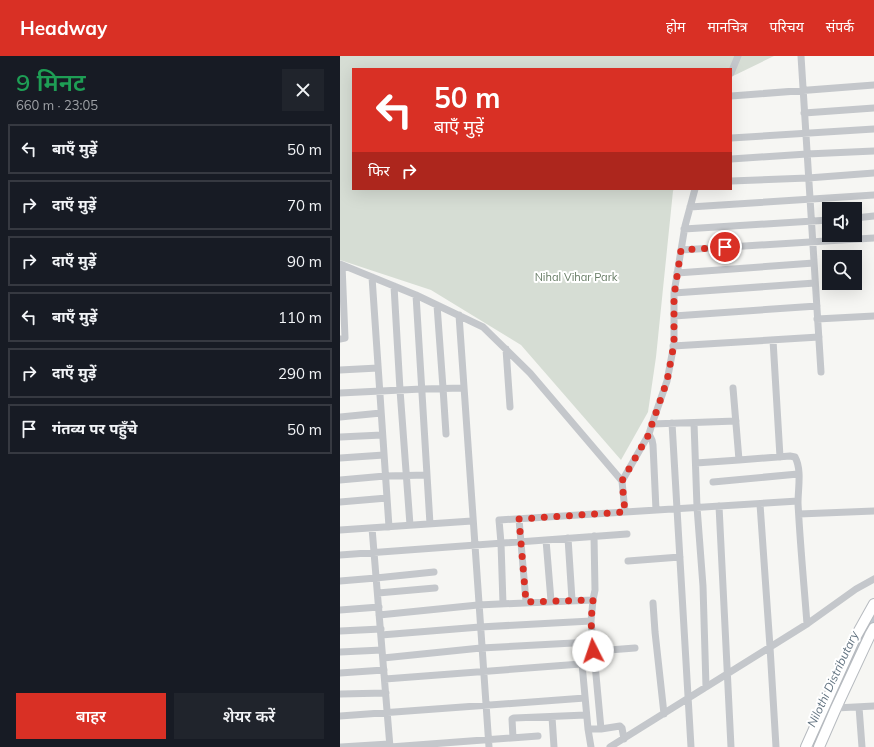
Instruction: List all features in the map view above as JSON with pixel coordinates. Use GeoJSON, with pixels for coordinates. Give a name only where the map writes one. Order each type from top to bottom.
{"type":"FeatureCollection","features":[{"type":"Feature","properties":{"kind":"street"},"geometry":{"type":"LineString","coordinates":[[732,71],[738,56]]}},
{"type":"Feature","properties":{"kind":"street"},"geometry":{"type":"LineString","coordinates":[[801,56],[821,372]]}},
{"type":"Feature","properties":{"kind":"street"},"geometry":{"type":"LineString","coordinates":[[732,96],[874,85]]}},
{"type":"Feature","properties":{"kind":"street"},"geometry":{"type":"LineString","coordinates":[[804,113],[874,108]]}},
{"type":"Feature","properties":{"kind":"street"},"geometry":{"type":"LineString","coordinates":[[732,138],[874,129]]}},
{"type":"Feature","properties":{"kind":"street"},"geometry":{"type":"LineString","coordinates":[[732,159],[874,151]]}},
{"type":"Feature","properties":{"kind":"street"},"geometry":{"type":"LineString","coordinates":[[732,181],[808,178],[874,173]]}},
{"type":"Feature","properties":{"kind":"street"},"geometry":{"type":"LineString","coordinates":[[622,481],[649,434],[667,381],[674,346],[674,293],[684,229],[695,190]]}},
{"type":"Feature","properties":{"kind":"street"},"geometry":{"type":"LineString","coordinates":[[690,207],[874,195]]}},
{"type":"Feature","properties":{"kind":"street"},"geometry":{"type":"LineString","coordinates":[[862,217],[874,216]]}},
{"type":"Feature","properties":{"kind":"street"},"geometry":{"type":"LineString","coordinates":[[684,229],[822,220]]}},
{"type":"Feature","properties":{"kind":"street"},"geometry":{"type":"LineString","coordinates":[[681,250],[874,238]]}},
{"type":"Feature","properties":{"kind":"street"},"geometry":{"type":"LineString","coordinates":[[678,273],[814,263]]}},
{"type":"Feature","properties":{"kind":"street"},"geometry":{"type":"LineString","coordinates":[[340,339],[345,338],[341,264],[416,294],[482,327],[530,373],[622,481],[625,512]]}},
{"type":"Feature","properties":{"kind":"street"},"geometry":{"type":"LineString","coordinates":[[372,277],[389,527]]}},
{"type":"Feature","properties":{"kind":"street"},"geometry":{"type":"LineString","coordinates":[[674,293],[815,283]]}},
{"type":"Feature","properties":{"kind":"street"},"geometry":{"type":"LineString","coordinates":[[394,286],[410,526]]}},
{"type":"Feature","properties":{"kind":"street"},"geometry":{"type":"LineString","coordinates":[[416,294],[430,524]]}},
{"type":"Feature","properties":{"kind":"street"},"geometry":{"type":"LineString","coordinates":[[437,305],[446,434]]}},
{"type":"Feature","properties":{"kind":"street"},"geometry":{"type":"LineString","coordinates":[[674,316],[816,306]]}},
{"type":"Feature","properties":{"kind":"street"},"geometry":{"type":"LineString","coordinates":[[459,315],[488,743]]}},
{"type":"Feature","properties":{"kind":"street"},"geometry":{"type":"LineString","coordinates":[[817,319],[874,316]]}},
{"type":"Feature","properties":{"kind":"street"},"geometry":{"type":"LineString","coordinates":[[674,346],[818,337]]}},
{"type":"Feature","properties":{"kind":"street"},"geometry":{"type":"LineString","coordinates":[[773,340],[780,457]]}},
{"type":"Feature","properties":{"kind":"street"},"geometry":{"type":"LineString","coordinates":[[506,349],[510,407]]}},
{"type":"Feature","properties":{"kind":"street"},"geometry":{"type":"LineString","coordinates":[[340,370],[378,368]]}},
{"type":"Feature","properties":{"kind":"street"},"geometry":{"type":"LineString","coordinates":[[340,393],[464,388]]}},
{"type":"Feature","properties":{"kind":"street"},"geometry":{"type":"LineString","coordinates":[[733,388],[739,460]]}},
{"type":"Feature","properties":{"kind":"street"},"geometry":{"type":"LineString","coordinates":[[340,417],[381,414]]}},
{"type":"Feature","properties":{"kind":"street"},"geometry":{"type":"LineString","coordinates":[[652,424],[736,421]]}},
{"type":"Feature","properties":{"kind":"street"},"geometry":{"type":"LineString","coordinates":[[672,423],[691,747]]}},
{"type":"Feature","properties":{"kind":"street"},"geometry":{"type":"LineString","coordinates":[[694,423],[697,508],[703,586],[706,687]]}},
{"type":"Feature","properties":{"kind":"street"},"geometry":{"type":"LineString","coordinates":[[340,437],[382,434]]}},
{"type":"Feature","properties":{"kind":"street"},"geometry":{"type":"LineString","coordinates":[[649,434],[653,445],[656,510]]}},
{"type":"Feature","properties":{"kind":"street"},"geometry":{"type":"LineString","coordinates":[[340,458],[384,455]]}},
{"type":"Feature","properties":{"kind":"street"},"geometry":{"type":"LineString","coordinates":[[696,464],[795,457],[797,461],[798,474],[798,501],[807,624]]}},
{"type":"Feature","properties":{"kind":"street"},"geometry":{"type":"LineString","coordinates":[[713,482],[798,474]]}},
{"type":"Feature","properties":{"kind":"street"},"geometry":{"type":"LineString","coordinates":[[340,480],[386,476],[427,475]]}},
{"type":"Feature","properties":{"kind":"street"},"geometry":{"type":"LineString","coordinates":[[340,502],[387,498]]}},
{"type":"Feature","properties":{"kind":"street"},"geometry":{"type":"LineString","coordinates":[[503,604],[499,520],[798,501]]}},
{"type":"Feature","properties":{"kind":"street"},"geometry":{"type":"LineString","coordinates":[[760,504],[776,747]]}},
{"type":"Feature","properties":{"kind":"street"},"geometry":{"type":"LineString","coordinates":[[719,506],[731,747]]}},
{"type":"Feature","properties":{"kind":"street"},"geometry":{"type":"LineString","coordinates":[[799,514],[874,511]]}},
{"type":"Feature","properties":{"kind":"street"},"geometry":{"type":"LineString","coordinates":[[519,519],[526,602]]}},
{"type":"Feature","properties":{"kind":"street"},"geometry":{"type":"LineString","coordinates":[[340,530],[472,521]]}},
{"type":"Feature","properties":{"kind":"street"},"geometry":{"type":"LineString","coordinates":[[372,528],[390,746]]}},
{"type":"Feature","properties":{"kind":"street"},"geometry":{"type":"LineString","coordinates":[[340,555],[627,534]]}},
{"type":"Feature","properties":{"kind":"street"},"geometry":{"type":"LineString","coordinates":[[594,536],[595,590],[591,621],[600,728]]}},
{"type":"Feature","properties":{"kind":"street"},"geometry":{"type":"LineString","coordinates":[[568,538],[572,600]]}},
{"type":"Feature","properties":{"kind":"street"},"geometry":{"type":"LineString","coordinates":[[546,540],[551,601]]}},
{"type":"Feature","properties":{"kind":"street"},"geometry":{"type":"LineString","coordinates":[[628,560],[680,558]]}},
{"type":"Feature","properties":{"kind":"street"},"geometry":{"type":"LineString","coordinates":[[340,581],[434,572]]}},
{"type":"Feature","properties":{"kind":"street"},"geometry":{"type":"LineString","coordinates":[[610,747],[807,624],[856,589],[874,579]]}},
{"type":"Feature","properties":{"kind":"street"},"geometry":{"type":"LineString","coordinates":[[378,593],[435,588]]}},
{"type":"Feature","properties":{"kind":"street"},"geometry":{"type":"LineString","coordinates":[[340,610],[379,611],[526,602],[593,600]]}},
{"type":"Feature","properties":{"kind":"street"},"geometry":{"type":"LineString","coordinates":[[653,603],[664,714]]}},
{"type":"Feature","properties":{"kind":"street"},"geometry":{"type":"LineString","coordinates":[[806,747],[855,638],[874,604]]}},
{"type":"Feature","properties":{"kind":"street"},"geometry":{"type":"LineString","coordinates":[[340,631],[381,632],[591,621]]}},
{"type":"Feature","properties":{"kind":"street"},"geometry":{"type":"LineString","coordinates":[[819,747],[874,628]]}},
{"type":"Feature","properties":{"kind":"street"},"geometry":{"type":"LineString","coordinates":[[340,652],[383,654],[592,642]]}},
{"type":"Feature","properties":{"kind":"street"},"geometry":{"type":"LineString","coordinates":[[591,747],[586,714],[581,653],[635,648]]}},
{"type":"Feature","properties":{"kind":"street"},"geometry":{"type":"LineString","coordinates":[[385,679],[581,664]]}},
{"type":"Feature","properties":{"kind":"street"},"geometry":{"type":"LineString","coordinates":[[340,673],[384,670]]}},
{"type":"Feature","properties":{"kind":"street"},"geometry":{"type":"LineString","coordinates":[[340,694],[386,692]]}},
{"type":"Feature","properties":{"kind":"street"},"geometry":{"type":"LineString","coordinates":[[340,716],[585,698]]}},
{"type":"Feature","properties":{"kind":"street"},"geometry":{"type":"LineString","coordinates":[[836,708],[874,706]]}},
{"type":"Feature","properties":{"kind":"street"},"geometry":{"type":"LineString","coordinates":[[859,707],[862,747]]}},
{"type":"Feature","properties":{"kind":"street"},"geometry":{"type":"LineString","coordinates":[[513,738],[512,719],[514,718],[586,714]]}},
{"type":"Feature","properties":{"kind":"street"},"geometry":{"type":"LineString","coordinates":[[552,717],[554,747]]}},
{"type":"Feature","properties":{"kind":"street"},"geometry":{"type":"LineString","coordinates":[[588,729],[620,726],[622,728],[624,739]]}},
{"type":"Feature","properties":{"kind":"street"},"geometry":{"type":"LineString","coordinates":[[341,747],[488,743],[513,738],[538,736]]}},
{"type":"Feature","properties":{"kind":"green space","name":"Nihal Vihar Park"},"geometry":{"type":"Polygon","coordinates":[[[340,56],[774,56],[732,77],[732,68],[352,68],[352,190],[674,190],[656,357],[648,412],[621,460],[521,345],[431,290],[340,260],[340,56]]]}},
{"type":"Feature","properties":{"kind":"waterway","name":"Nilothi Distributary"},"geometry":{"type":"LineString","coordinates":[[848,670],[860,644],[874,620]]}},
{"type":"Feature","properties":{"kind":"route"},"geometry":{"type":"LineString","coordinates":[[593,651],[591,621],[593,600],[526,602],[519,519],[625,512],[622,481],[649,434],[667,381],[674,344],[674,296],[681,250],[725,247]]}}]}
